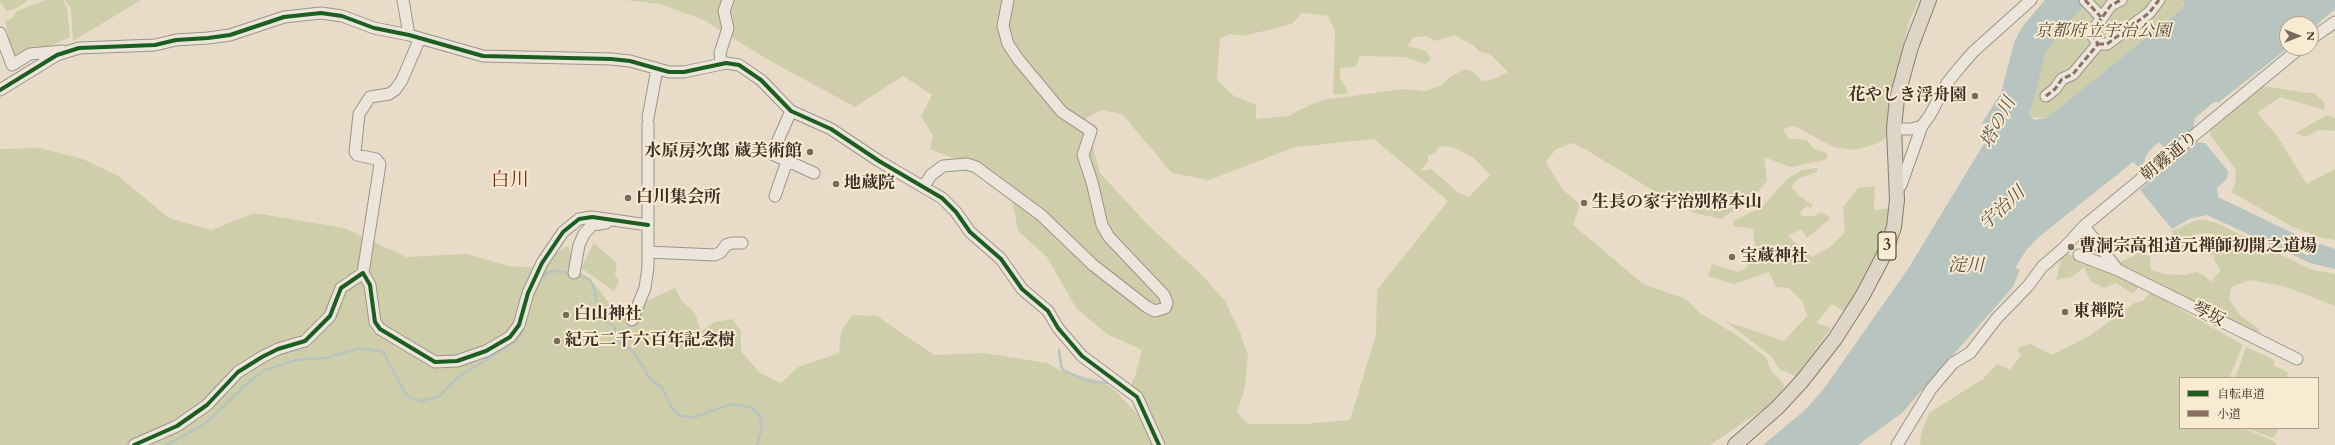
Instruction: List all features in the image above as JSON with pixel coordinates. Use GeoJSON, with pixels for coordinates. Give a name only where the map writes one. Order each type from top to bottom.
{"type":"FeatureCollection","features":[{"type":"Feature","properties":{"kind":"main road","name":"3"},"geometry":{"type":"LineString","coordinates":[[1735,445],[1778,407],[1802,381],[1835,339],[1863,295],[1885,253],[1894,227],[1897,188],[1894,129],[1899,91],[1911,48],[1929,0]]}},
{"type":"Feature","properties":{"kind":"street"},"geometry":{"type":"LineString","coordinates":[[403,0],[415,36],[402,80],[395,90],[389,94],[370,97],[366,100],[360,114],[355,152],[357,155],[376,159],[380,164],[363,272],[370,285],[375,322],[380,329],[435,362],[457,361],[486,351],[510,337],[519,325],[528,293],[542,264],[563,232],[579,219],[592,217],[642,224]]}},
{"type":"Feature","properties":{"kind":"street"},"geometry":{"type":"LineString","coordinates":[[721,64],[720,53],[728,28],[724,11],[728,0]]}},
{"type":"Feature","properties":{"kind":"street"},"geometry":{"type":"LineString","coordinates":[[924,186],[931,175],[943,166],[967,164],[976,167],[1040,215],[1093,264],[1147,307],[1155,312],[1165,308],[1167,303],[1164,296],[1109,237],[1102,225],[1083,154],[1091,131],[1062,112],[1018,59],[1008,44],[1003,26],[1008,0]]}},
{"type":"Feature","properties":{"kind":"street"},"geometry":{"type":"LineString","coordinates":[[1897,188],[1901,185],[1922,126],[1930,115],[1946,84],[1973,52],[2031,0]]}},
{"type":"Feature","properties":{"kind":"street"},"geometry":{"type":"LineString","coordinates":[[2086,0],[2099,15]]}},
{"type":"Feature","properties":{"kind":"street"},"geometry":{"type":"LineString","coordinates":[[2098,44],[2091,33],[2099,15],[2111,5],[2121,0]]}},
{"type":"Feature","properties":{"kind":"street"},"geometry":{"type":"LineString","coordinates":[[2098,44],[2107,44],[2149,13],[2159,0]]}},
{"type":"Feature","properties":{"kind":"street"},"geometry":{"type":"LineString","coordinates":[[0,33],[12,65],[30,54],[107,45],[155,45],[176,40],[223,36],[284,17],[321,13],[342,16],[374,28],[415,36],[483,56],[610,59],[630,61],[669,72],[684,72],[721,64],[740,65],[752,72],[791,112],[831,129],[879,161],[924,186],[942,198],[956,212],[970,232],[1001,259],[1022,289],[1048,311],[1058,328],[1082,356],[1137,397],[1159,445]]}},
{"type":"Feature","properties":{"kind":"street"},"geometry":{"type":"LineString","coordinates":[[2319,33],[2335,22]]}},
{"type":"Feature","properties":{"kind":"street"},"geometry":{"type":"LineString","coordinates":[[2046,96],[2055,89],[2062,78],[2073,74],[2098,44]]}},
{"type":"Feature","properties":{"kind":"street"},"geometry":{"type":"LineString","coordinates":[[0,90],[57,55],[74,50]]}},
{"type":"Feature","properties":{"kind":"street","name":"朝霧通り"},"geometry":{"type":"LineString","coordinates":[[1897,445],[1931,389],[1953,363],[1970,353],[1997,318],[2042,267],[2064,248],[2084,226],[2290,56]]}},
{"type":"Feature","properties":{"kind":"street"},"geometry":{"type":"LineString","coordinates":[[632,320],[645,288],[648,252],[642,224],[648,121],[657,69]]}},
{"type":"Feature","properties":{"kind":"street"},"geometry":{"type":"LineString","coordinates":[[791,112],[772,154],[814,173]]}},
{"type":"Feature","properties":{"kind":"street"},"geometry":{"type":"LineString","coordinates":[[1894,129],[1911,129],[1922,126]]}},
{"type":"Feature","properties":{"kind":"street"},"geometry":{"type":"LineString","coordinates":[[775,196],[787,161]]}},
{"type":"Feature","properties":{"kind":"street"},"geometry":{"type":"LineString","coordinates":[[574,273],[579,245],[592,225],[598,223],[642,224]]}},
{"type":"Feature","properties":{"kind":"street","name":"琴坂"},"geometry":{"type":"LineString","coordinates":[[2084,226],[2118,270]]}},
{"type":"Feature","properties":{"kind":"street"},"geometry":{"type":"LineString","coordinates":[[648,252],[715,255],[721,252],[726,245],[732,243],[742,243]]}},
{"type":"Feature","properties":{"kind":"street","name":"琴坂"},"geometry":{"type":"LineString","coordinates":[[2064,248],[2118,270],[2297,359]]}},
{"type":"Feature","properties":{"kind":"street"},"geometry":{"type":"LineString","coordinates":[[134,445],[176,426],[207,405],[238,372],[262,357],[278,349],[305,341],[330,316],[341,288],[363,272]]}},
{"type":"Feature","properties":{"kind":"green space"},"geometry":{"type":"Polygon","coordinates":[[[0,0],[28,0],[17,8],[7,11],[1,4],[0,0]]]}},
{"type":"Feature","properties":{"kind":"green space"},"geometry":{"type":"Polygon","coordinates":[[[46,0],[63,0],[67,8],[70,37],[45,48],[27,50],[13,56],[5,21],[13,18],[17,11],[46,0]]]}},
{"type":"Feature","properties":{"kind":"green space"},"geometry":{"type":"Polygon","coordinates":[[[65,0],[141,0],[73,41],[71,9],[65,0]]]}},
{"type":"Feature","properties":{"kind":"green space"},"geometry":{"type":"Polygon","coordinates":[[[625,0],[1919,0],[1910,19],[1892,92],[1890,121],[1886,138],[1873,145],[1854,150],[1834,147],[1794,126],[1783,129],[1788,138],[1807,140],[1814,149],[1825,152],[1828,155],[1826,160],[1790,167],[1764,157],[1767,181],[1752,199],[1721,219],[1695,213],[1664,197],[1572,143],[1556,149],[1546,162],[1562,189],[1580,204],[1573,225],[1643,284],[1686,299],[1700,313],[1738,336],[1766,357],[1770,369],[1785,386],[1771,404],[1710,445],[1166,445],[1155,420],[1130,387],[1135,376],[1142,350],[1107,334],[1076,308],[1047,257],[1018,231],[1010,188],[958,160],[930,149],[933,136],[921,116],[932,95],[903,76],[855,107],[765,58],[704,20],[660,4],[625,0]],[[1302,13],[1292,24],[1244,36],[1230,34],[1220,39],[1217,80],[1234,96],[1256,105],[1256,119],[1288,116],[1314,103],[1328,99],[1405,89],[1426,91],[1442,85],[1450,77],[1465,69],[1471,71],[1483,81],[1494,79],[1508,72],[1490,54],[1480,52],[1474,46],[1454,35],[1436,41],[1426,36],[1413,38],[1408,46],[1427,51],[1431,60],[1425,64],[1405,57],[1360,56],[1356,67],[1340,68],[1340,78],[1349,93],[1333,95],[1335,31],[1328,16],[1302,13]],[[1102,110],[1085,119],[1100,173],[1148,225],[1201,274],[1225,301],[1240,332],[1248,356],[1245,387],[1237,412],[1248,424],[1305,424],[1350,420],[1376,335],[1377,290],[1448,201],[1374,139],[1295,147],[1209,180],[1172,173],[1122,114],[1102,110]],[[1440,146],[1436,152],[1428,156],[1428,161],[1422,171],[1431,169],[1459,193],[1469,197],[1490,175],[1474,158],[1452,147],[1440,146]]]}},
{"type":"Feature","properties":{"kind":"green space","name":"京都府立宇治公園"},"geometry":{"type":"Polygon","coordinates":[[[2092,0],[2181,0],[2184,3],[2183,8],[2048,117],[2031,118],[2031,107],[2040,70],[2050,44],[2061,28],[2092,0]]]}},
{"type":"Feature","properties":{"kind":"green space"},"geometry":{"type":"Polygon","coordinates":[[[2263,86],[2315,94],[2324,102],[2325,110],[2280,97],[2257,113],[2277,136],[2307,184],[2335,169],[2335,240],[2322,238],[2293,227],[2231,192],[2235,184],[2236,170],[2211,136],[2210,130],[2255,91],[2263,86]]]}},
{"type":"Feature","properties":{"kind":"green space"},"geometry":{"type":"Polygon","coordinates":[[[2327,115],[2335,118],[2335,131],[2319,130],[2305,137],[2296,133],[2327,115]]]}},
{"type":"Feature","properties":{"kind":"green space"},"geometry":{"type":"Polygon","coordinates":[[[39,148],[83,159],[118,176],[169,218],[211,230],[255,213],[344,228],[406,257],[467,254],[508,266],[541,268],[553,255],[568,246],[577,269],[593,282],[612,307],[623,314],[631,315],[638,307],[647,301],[675,288],[681,300],[695,313],[701,331],[715,322],[732,319],[741,331],[741,351],[760,373],[781,383],[798,367],[839,353],[841,332],[852,315],[877,316],[934,355],[984,353],[1047,363],[1069,375],[1096,379],[1112,388],[1136,412],[1154,445],[0,445],[0,149],[39,148]]]}},
{"type":"Feature","properties":{"kind":"green space"},"geometry":{"type":"Polygon","coordinates":[[[1817,168],[1817,172],[1799,178],[1791,187],[1799,196],[1813,205],[1811,208],[1807,206],[1800,212],[1802,216],[1814,216],[1821,212],[1829,217],[1829,220],[1807,238],[1801,229],[1788,236],[1812,257],[1830,247],[1845,232],[1843,207],[1858,188],[1875,186],[1874,210],[1891,208],[1881,245],[1845,312],[1832,304],[1816,323],[1831,328],[1796,376],[1779,369],[1771,356],[1725,321],[1784,341],[1807,316],[1803,302],[1789,288],[1776,287],[1769,272],[1734,284],[1708,276],[1712,264],[1738,272],[1746,268],[1755,250],[1753,229],[1733,226],[1734,221],[1763,206],[1787,179],[1802,170],[1817,168]]]}},
{"type":"Feature","properties":{"kind":"green space"},"geometry":{"type":"Polygon","coordinates":[[[2196,220],[2206,220],[2217,223],[2312,270],[2335,274],[2335,306],[2283,286],[2250,280],[2231,287],[2229,299],[2240,315],[2259,329],[2260,335],[2122,267],[2120,262],[2139,253],[2150,256],[2151,270],[2164,274],[2185,275],[2196,272],[2204,275],[2211,282],[2221,270],[2214,260],[2215,256],[2208,253],[2205,247],[2216,239],[2213,233],[2196,234],[2190,245],[2180,248],[2173,242],[2172,231],[2196,220]]]}},
{"type":"Feature","properties":{"kind":"green space"},"geometry":{"type":"Polygon","coordinates":[[[594,243],[617,263],[615,275],[619,281],[614,291],[581,268],[594,243]]]}},
{"type":"Feature","properties":{"kind":"green space"},"geometry":{"type":"Polygon","coordinates":[[[2063,253],[2070,254],[2076,260],[2082,258],[2141,285],[2133,294],[2116,283],[2104,288],[2090,281],[2084,267],[2072,277],[2056,280],[2063,253]]]}},
{"type":"Feature","properties":{"kind":"green space"},"geometry":{"type":"Polygon","coordinates":[[[2150,292],[2243,345],[2229,377],[2179,377],[2179,429],[2244,429],[2274,441],[2277,445],[1920,445],[1921,434],[1929,413],[1983,379],[1997,364],[2010,370],[2021,355],[2017,350],[2020,347],[2030,344],[2052,355],[2091,335],[2134,303],[2143,301],[2150,292]]]}},
{"type":"Feature","properties":{"kind":"green space"},"geometry":{"type":"Polygon","coordinates":[[[2246,347],[2275,360],[2273,365],[2288,372],[2286,377],[2235,377],[2246,347]]]}},
{"type":"Feature","properties":{"kind":"green space"},"geometry":{"type":"Polygon","coordinates":[[[2248,429],[2278,429],[2274,438],[2248,429]]]}},
{"type":"Feature","properties":{"kind":"water","name":"淀川"},"geometry":{"type":"Polygon","coordinates":[[[2045,0],[2092,0],[2061,28],[2045,55],[2030,113],[2031,118],[2035,120],[2048,117],[2183,8],[2184,3],[2181,0],[2335,0],[2335,9],[2319,23],[2319,16],[2279,16],[2279,55],[2219,102],[2214,102],[2195,118],[2193,129],[2194,142],[2205,143],[2228,171],[2227,179],[2217,188],[2218,197],[2307,240],[2335,249],[2335,269],[2310,263],[2207,215],[2189,219],[2172,229],[2140,190],[2164,169],[2167,151],[2159,142],[2149,151],[2145,158],[2145,162],[2139,167],[2133,162],[2040,236],[2027,249],[2015,268],[2020,270],[2013,287],[1902,413],[1858,445],[1763,445],[1804,411],[1823,390],[1908,269],[1988,137],[1990,130],[1982,123],[2001,93],[2014,43],[2022,27],[2045,0]]]}},
{"type":"Feature","properties":{"kind":"waterway"},"geometry":{"type":"LineString","coordinates":[[167,445],[206,423],[251,380],[265,370],[296,360],[326,358],[361,348],[383,352],[405,393],[412,399],[422,401],[440,396],[458,377],[513,343],[522,333],[533,295],[540,280],[548,272],[557,271],[571,274]]}},
{"type":"Feature","properties":{"kind":"waterway"},"geometry":{"type":"LineString","coordinates":[[576,275],[589,279],[593,286],[598,306],[604,320],[614,326],[618,340],[623,346],[633,351],[649,377],[663,389],[672,409],[680,416],[695,417],[732,404],[751,407],[760,415],[762,429],[757,445]]}},
{"type":"Feature","properties":{"kind":"waterway"},"geometry":{"type":"LineString","coordinates":[[1059,350],[1061,366],[1064,371],[1091,382],[1110,383]]}},
{"type":"Feature","properties":{"kind":"marked path"},"geometry":{"type":"LineString","coordinates":[[2085,0],[2101,17]]}},
{"type":"Feature","properties":{"kind":"marked path"},"geometry":{"type":"LineString","coordinates":[[2046,96],[2055,89],[2062,79],[2073,74],[2098,44],[2091,33],[2111,5],[2121,0]]}},
{"type":"Feature","properties":{"kind":"marked path"},"geometry":{"type":"LineString","coordinates":[[2098,44],[2107,44],[2149,13],[2159,0]]}},
{"type":"Feature","properties":{"kind":"cycle path"},"geometry":{"type":"LineString","coordinates":[[0,90],[57,55],[79,48],[155,45],[176,40],[230,35],[284,17],[321,13],[342,16],[374,28],[409,35],[483,56],[611,59],[630,61],[669,72],[684,72],[726,63],[739,65],[761,80],[791,111],[831,129],[879,161],[942,198],[956,212],[970,232],[1001,259],[1022,289],[1048,311],[1058,328],[1082,356],[1137,397],[1159,445]]}},
{"type":"Feature","properties":{"kind":"cycle path"},"geometry":{"type":"LineString","coordinates":[[134,445],[177,426],[207,405],[238,372],[262,357],[278,349],[305,341],[330,316],[341,288],[363,273],[370,285],[375,322],[380,329],[435,362],[457,361],[486,351],[510,337],[519,325],[528,293],[542,263],[563,232],[579,219],[592,217],[648,225]]}},
{"type":"Feature","properties":{"kind":"place","name":"花やしき浮舟園"},"geometry":{"type":"Point","coordinates":[1975,96]}},
{"type":"Feature","properties":{"kind":"place","name":"水原房次郎 蔵美術館"},"geometry":{"type":"Point","coordinates":[810,152]}},
{"type":"Feature","properties":{"kind":"place","name":"地蔵院"},"geometry":{"type":"Point","coordinates":[836,184]}},
{"type":"Feature","properties":{"kind":"place","name":"白川集会所"},"geometry":{"type":"Point","coordinates":[628,198]}},
{"type":"Feature","properties":{"kind":"place","name":"生長の家宇治別格本山"},"geometry":{"type":"Point","coordinates":[1584,203]}},
{"type":"Feature","properties":{"kind":"place","name":"曹洞宗高祖道元禅師初開之道場"},"geometry":{"type":"Point","coordinates":[2071,247]}},
{"type":"Feature","properties":{"kind":"place","name":"宝蔵神社"},"geometry":{"type":"Point","coordinates":[1732,257]}},
{"type":"Feature","properties":{"kind":"place","name":"東禅院"},"geometry":{"type":"Point","coordinates":[2065,312]}},
{"type":"Feature","properties":{"kind":"place","name":"白山神社"},"geometry":{"type":"Point","coordinates":[566,315]}},
{"type":"Feature","properties":{"kind":"place","name":"紀元二千六百年記念樹"},"geometry":{"type":"Point","coordinates":[557,341]}},
{"type":"Feature","properties":{"kind":"district","name":"白川"},"geometry":{"type":"Point","coordinates":[510,182]}},
{"type":"Feature","properties":{"kind":"water label","name":"塔の川"},"geometry":{"type":"Point","coordinates":[1999,123]}},
{"type":"Feature","properties":{"kind":"water label","name":"宇治川"},"geometry":{"type":"Point","coordinates":[2003,209]}}]}
